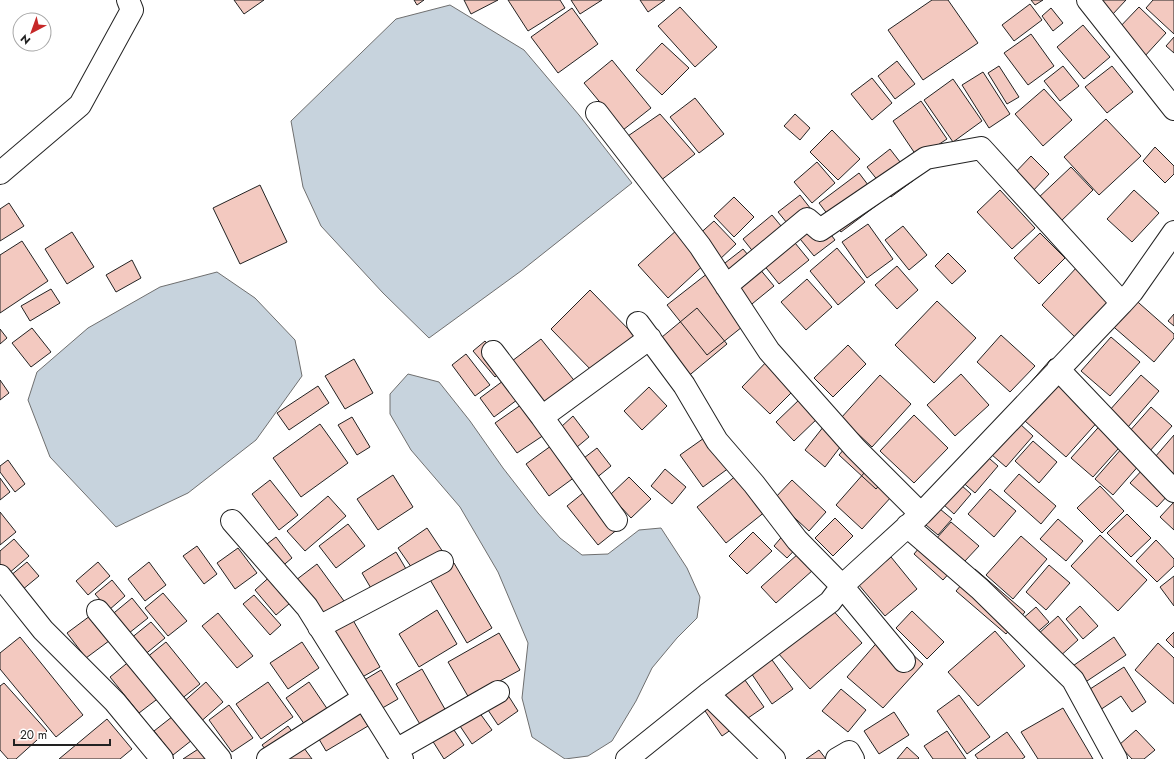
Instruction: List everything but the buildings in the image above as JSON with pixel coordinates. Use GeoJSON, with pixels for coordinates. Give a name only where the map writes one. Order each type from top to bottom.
{"type":"FeatureCollection","features":[{"type":"Feature","properties":{"kind":"street"},"geometry":{"type":"LineString","coordinates":[[0,173],[80,105],[132,10],[128,0]]}},
{"type":"Feature","properties":{"kind":"street"},"geometry":{"type":"LineString","coordinates":[[1088,0],[1174,109]]}},
{"type":"Feature","properties":{"kind":"street"},"geometry":{"type":"LineString","coordinates":[[597,113],[700,246],[769,351],[855,448],[914,520],[980,589],[1073,680],[1116,759]]}},
{"type":"Feature","properties":{"kind":"street"},"geometry":{"type":"LineString","coordinates":[[726,286],[808,220],[820,230],[926,158],[981,148],[1122,303]]}},
{"type":"Feature","properties":{"kind":"street"},"geometry":{"type":"LineString","coordinates":[[627,759],[708,694],[830,602],[842,586],[914,520],[1122,303],[1132,292],[1174,232]]}},
{"type":"Feature","properties":{"kind":"street"},"geometry":{"type":"LineString","coordinates":[[542,417],[644,331],[684,385],[717,441],[754,484],[797,540],[842,586],[904,661]]}},
{"type":"Feature","properties":{"kind":"street"},"geometry":{"type":"LineString","coordinates":[[493,352],[616,520]]}},
{"type":"Feature","properties":{"kind":"street"},"geometry":{"type":"LineString","coordinates":[[1058,369],[1174,492]]}},
{"type":"Feature","properties":{"kind":"street"},"geometry":{"type":"LineString","coordinates":[[232,521],[307,607],[399,754],[498,692]]}},
{"type":"Feature","properties":{"kind":"street"},"geometry":{"type":"LineString","coordinates":[[319,627],[442,562]]}},
{"type":"Feature","properties":{"kind":"street"},"geometry":{"type":"LineString","coordinates":[[0,576],[43,630],[116,702],[162,759]]}},
{"type":"Feature","properties":{"kind":"street"},"geometry":{"type":"LineString","coordinates":[[98,611],[220,759]]}},
{"type":"Feature","properties":{"kind":"street"},"geometry":{"type":"LineString","coordinates":[[708,694],[774,759]]}},
{"type":"Feature","properties":{"kind":"street"},"geometry":{"type":"LineString","coordinates":[[268,759],[364,698]]}},
{"type":"Feature","properties":{"kind":"street"},"geometry":{"type":"LineString","coordinates":[[838,759],[849,752],[853,759]]}},
{"type":"Feature","properties":{"kind":"shaded area"},"geometry":{"type":"Polygon","coordinates":[[[450,5],[524,50],[579,115],[632,183],[521,271],[429,338],[383,293],[321,226],[303,187],[291,121],[396,19],[450,5]]]}},
{"type":"Feature","properties":{"kind":"shaded area"},"geometry":{"type":"Polygon","coordinates":[[[217,272],[255,298],[295,340],[302,376],[256,440],[188,493],[116,527],[50,457],[28,400],[37,372],[88,328],[160,287],[217,272]]]}},
{"type":"Feature","properties":{"kind":"shaded area"},"geometry":{"type":"Polygon","coordinates":[[[408,374],[439,382],[470,421],[503,468],[538,513],[560,538],[582,555],[608,554],[639,530],[661,528],[687,568],[700,597],[697,618],[677,638],[652,668],[636,701],[612,741],[588,756],[565,759],[532,737],[522,698],[528,643],[498,572],[460,507],[411,450],[390,414],[390,394],[408,374]]]}}]}
